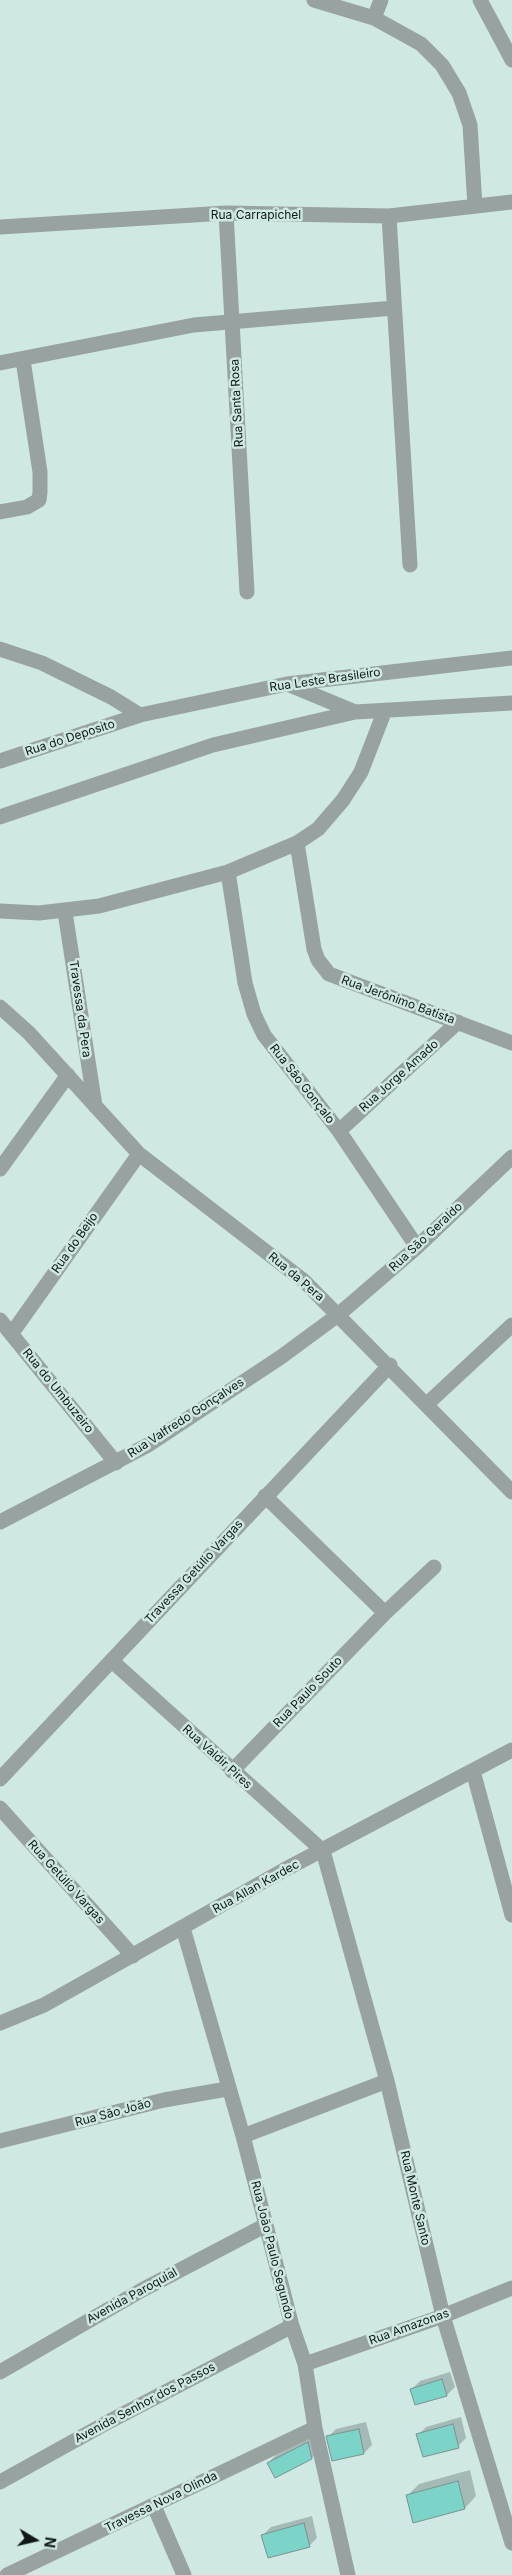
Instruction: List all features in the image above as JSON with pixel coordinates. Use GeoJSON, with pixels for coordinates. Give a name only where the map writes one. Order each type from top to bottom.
{"type":"FeatureCollection","features":[{"type":"Feature","properties":{"kind":"street"},"geometry":{"type":"LineString","coordinates":[[314,0],[374,18],[421,44],[442,65],[459,93],[470,125],[476,206]]}},
{"type":"Feature","properties":{"kind":"street"},"geometry":{"type":"LineString","coordinates":[[374,18],[381,0]]}},
{"type":"Feature","properties":{"kind":"street"},"geometry":{"type":"LineString","coordinates":[[480,0],[512,60]]}},
{"type":"Feature","properties":{"kind":"street","name":"Rua Carrapichel"},"geometry":{"type":"LineString","coordinates":[[0,228],[226,213],[389,216],[512,202]]}},
{"type":"Feature","properties":{"kind":"street","name":"Rua Santa Rosa"},"geometry":{"type":"LineString","coordinates":[[226,213],[247,592]]}},
{"type":"Feature","properties":{"kind":"street"},"geometry":{"type":"LineString","coordinates":[[389,216],[410,565]]}},
{"type":"Feature","properties":{"kind":"street"},"geometry":{"type":"LineString","coordinates":[[0,363],[185,327],[394,308]]}},
{"type":"Feature","properties":{"kind":"street"},"geometry":{"type":"LineString","coordinates":[[0,512],[27,507],[39,500],[40,472],[23,360]]}},
{"type":"Feature","properties":{"kind":"street"},"geometry":{"type":"LineString","coordinates":[[0,649],[42,663],[110,697],[140,715]]}},
{"type":"Feature","properties":{"kind":"street","name":"Rua Leste Brasileiro"},"geometry":{"type":"LineString","coordinates":[[140,715],[287,684],[512,658]]}},
{"type":"Feature","properties":{"kind":"street"},"geometry":{"type":"LineString","coordinates":[[287,684],[355,712]]}},
{"type":"Feature","properties":{"kind":"street"},"geometry":{"type":"LineString","coordinates":[[0,817],[213,745],[355,712],[512,703]]}},
{"type":"Feature","properties":{"kind":"street"},"geometry":{"type":"LineString","coordinates":[[0,911],[65,912],[99,906],[228,872],[297,843],[318,829],[343,800],[360,772],[384,710]]}},
{"type":"Feature","properties":{"kind":"street","name":"Rua do Deposito"},"geometry":{"type":"LineString","coordinates":[[0,761],[140,715]]}},
{"type":"Feature","properties":{"kind":"street","name":"Rua Jerônimo Batista"},"geometry":{"type":"LineString","coordinates":[[297,843],[314,949],[318,960],[329,974],[338,979],[512,1043]]}},
{"type":"Feature","properties":{"kind":"street","name":"Rua São Gonçalo"},"geometry":{"type":"LineString","coordinates":[[228,872],[245,983],[254,1014],[264,1035],[339,1131],[417,1247]]}},
{"type":"Feature","properties":{"kind":"street","name":"Travessa da Pera"},"geometry":{"type":"LineString","coordinates":[[65,912],[95,1106]]}},
{"type":"Feature","properties":{"kind":"street","name":"Rua da Pera"},"geometry":{"type":"LineString","coordinates":[[0,1007],[29,1033],[139,1154],[304,1281],[390,1365],[512,1492]]}},
{"type":"Feature","properties":{"kind":"street","name":"Rua Jorge Amado"},"geometry":{"type":"LineString","coordinates":[[339,1131],[458,1022]]}},
{"type":"Feature","properties":{"kind":"street"},"geometry":{"type":"LineString","coordinates":[[0,1169],[68,1075]]}},
{"type":"Feature","properties":{"kind":"street","name":"Rua do Beijo"},"geometry":{"type":"LineString","coordinates":[[12,1333],[139,1154]]}},
{"type":"Feature","properties":{"kind":"street","name":"Rua São Geraldo"},"geometry":{"type":"LineString","coordinates":[[338,1315],[417,1247],[512,1157]]}},
{"type":"Feature","properties":{"kind":"street","name":"Rua Valfredo Gonçalves"},"geometry":{"type":"LineString","coordinates":[[0,1522],[116,1463],[282,1357],[338,1315]]}},
{"type":"Feature","properties":{"kind":"street","name":"Rua do Umbuzeiro"},"geometry":{"type":"LineString","coordinates":[[0,1320],[116,1463]]}},
{"type":"Feature","properties":{"kind":"street"},"geometry":{"type":"LineString","coordinates":[[427,1404],[512,1325]]}},
{"type":"Feature","properties":{"kind":"street","name":"Travessa Getúlio Vargas"},"geometry":{"type":"LineString","coordinates":[[0,1779],[390,1365]]}},
{"type":"Feature","properties":{"kind":"street"},"geometry":{"type":"LineString","coordinates":[[265,1496],[385,1613]]}},
{"type":"Feature","properties":{"kind":"street","name":"Rua Paulo Souto"},"geometry":{"type":"LineString","coordinates":[[232,1771],[385,1613],[434,1567]]}},
{"type":"Feature","properties":{"kind":"street","name":"Rua Valdir Pires"},"geometry":{"type":"LineString","coordinates":[[112,1661],[323,1851]]}},
{"type":"Feature","properties":{"kind":"street","name":"Rua Allan Kardec"},"geometry":{"type":"LineString","coordinates":[[0,2023],[44,2005],[284,1870],[512,1750]]}},
{"type":"Feature","properties":{"kind":"street"},"geometry":{"type":"LineString","coordinates":[[473,1771],[512,1915]]}},
{"type":"Feature","properties":{"kind":"street","name":"Rua Getúlio Vargas"},"geometry":{"type":"LineString","coordinates":[[0,1808],[132,1956]]}},
{"type":"Feature","properties":{"kind":"street","name":"Rua Monte Santo"},"geometry":{"type":"LineString","coordinates":[[323,1851],[387,2082],[443,2316],[512,2543]]}},
{"type":"Feature","properties":{"kind":"street","name":"Rua João Paulo Segundo"},"geometry":{"type":"LineString","coordinates":[[183,1928],[227,2089],[243,2136],[292,2326],[304,2364],[315,2428],[348,2575]]}},
{"type":"Feature","properties":{"kind":"street"},"geometry":{"type":"LineString","coordinates":[[243,2136],[387,2082]]}},
{"type":"Feature","properties":{"kind":"street","name":"Rua São João"},"geometry":{"type":"LineString","coordinates":[[0,2141],[164,2100],[227,2089]]}},
{"type":"Feature","properties":{"kind":"street","name":"Avenida Paroquial"},"geometry":{"type":"LineString","coordinates":[[0,2372],[142,2290],[266,2225]]}},
{"type":"Feature","properties":{"kind":"street","name":"Rua Amazonas"},"geometry":{"type":"LineString","coordinates":[[304,2364],[443,2316],[512,2288]]}},
{"type":"Feature","properties":{"kind":"street","name":"Avenida Senhor dos Passos"},"geometry":{"type":"LineString","coordinates":[[0,2482],[110,2421],[292,2326]]}},
{"type":"Feature","properties":{"kind":"street","name":"Travessa Nova Olinda"},"geometry":{"type":"LineString","coordinates":[[8,2575],[315,2428]]}},
{"type":"Feature","properties":{"kind":"street"},"geometry":{"type":"LineString","coordinates":[[154,2506],[184,2575]]}},
{"type":"Feature","properties":{"kind":"building"},"geometry":{"type":"Polygon","coordinates":[[[442,2379],[447,2396],[415,2405],[410,2389],[442,2379]]]}},
{"type":"Feature","properties":{"kind":"building"},"geometry":{"type":"Polygon","coordinates":[[[453,2424],[459,2448],[423,2457],[416,2434],[453,2424]]]}},
{"type":"Feature","properties":{"kind":"building"},"geometry":{"type":"Polygon","coordinates":[[[359,2429],[364,2454],[332,2461],[326,2436],[359,2429]]]}},
{"type":"Feature","properties":{"kind":"building"},"geometry":{"type":"Polygon","coordinates":[[[308,2442],[312,2459],[275,2478],[267,2463],[308,2442]]]}},
{"type":"Feature","properties":{"kind":"building"},"geometry":{"type":"Polygon","coordinates":[[[458,2481],[465,2509],[413,2523],[406,2495],[458,2481]]]}},
{"type":"Feature","properties":{"kind":"building"},"geometry":{"type":"Polygon","coordinates":[[[304,2523],[310,2547],[268,2558],[261,2535],[304,2523]]]}}]}
